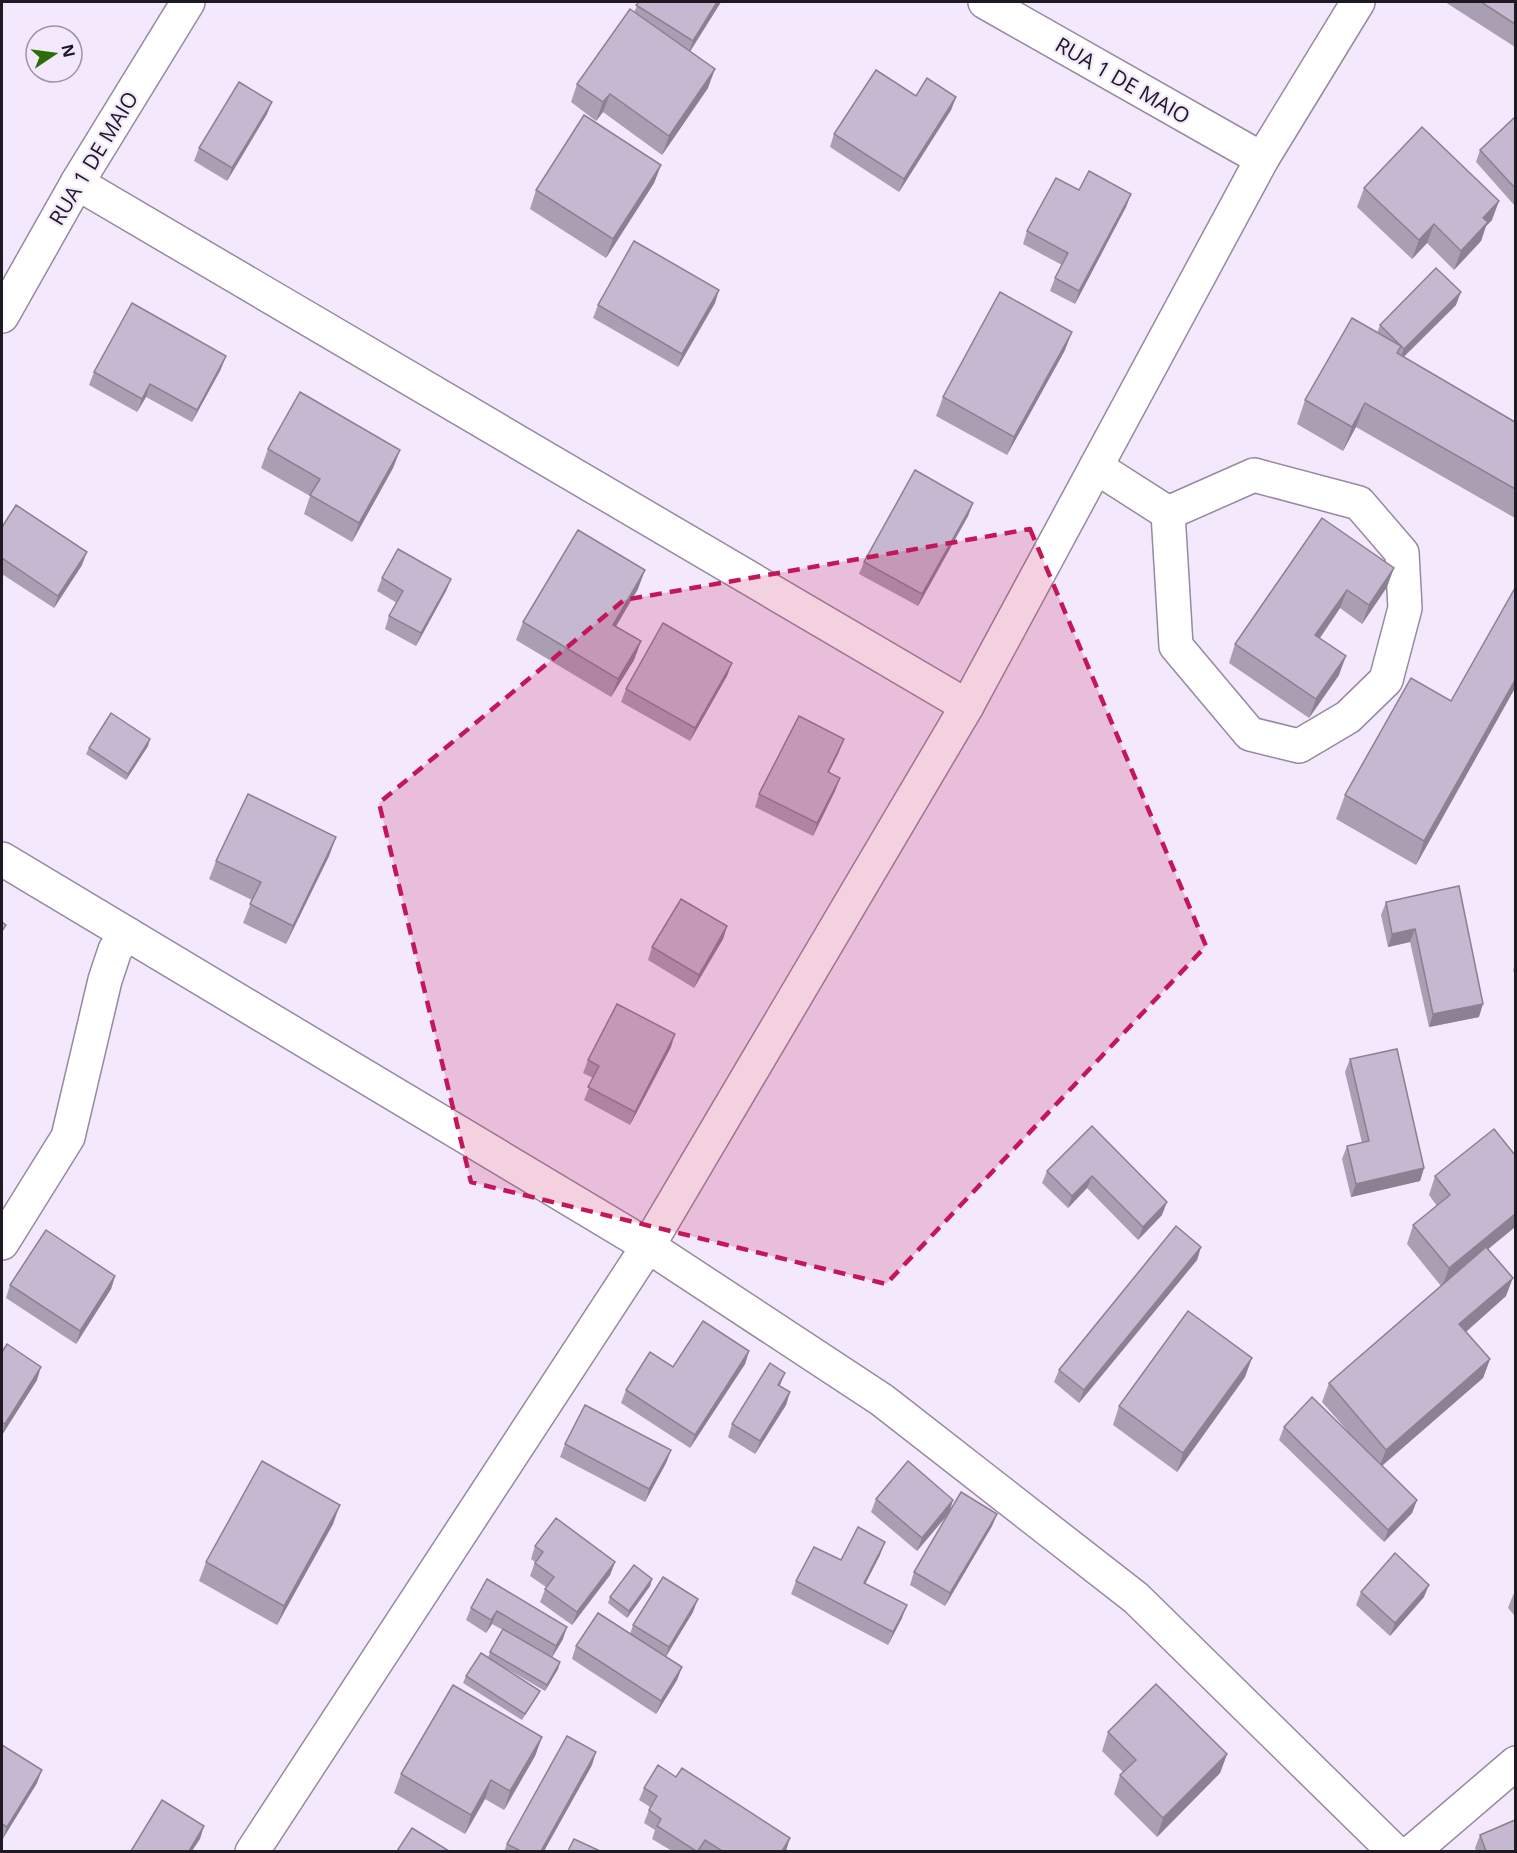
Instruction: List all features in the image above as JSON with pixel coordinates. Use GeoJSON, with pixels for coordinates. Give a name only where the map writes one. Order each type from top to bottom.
{"type":"FeatureCollection","features":[{"type":"Feature","properties":{"kind":"street","name":"RUA 1 DE MAIO"},"geometry":{"type":"LineString","coordinates":[[2,316],[77,183],[188,2]]}},
{"type":"Feature","properties":{"kind":"street","name":"RUA 1 DE MAIO"},"geometry":{"type":"LineString","coordinates":[[985,2],[1262,159]]}},
{"type":"Feature","properties":{"kind":"street"},"geometry":{"type":"LineString","coordinates":[[252,1851],[648,1246],[967,706],[1262,159],[1358,2]]}},
{"type":"Feature","properties":{"kind":"street"},"geometry":{"type":"LineString","coordinates":[[77,183],[967,706]]}},
{"type":"Feature","properties":{"kind":"street"},"geometry":{"type":"LineString","coordinates":[[1096,467],[1168,513]]}},
{"type":"Feature","properties":{"kind":"street"},"geometry":{"type":"LineString","coordinates":[[1254,475],[1359,503],[1402,553],[1405,608],[1386,680],[1348,717],[1299,746],[1250,734],[1176,646],[1168,513],[1254,475]]}},
{"type":"Feature","properties":{"kind":"street"},"geometry":{"type":"LineString","coordinates":[[2,859],[648,1246],[882,1400],[1136,1598],[1395,1851]]}},
{"type":"Feature","properties":{"kind":"street"},"geometry":{"type":"LineString","coordinates":[[2,1243],[68,1137],[105,980],[115,950],[127,934]]}},
{"type":"Feature","properties":{"kind":"street"},"geometry":{"type":"LineString","coordinates":[[1412,1851],[1515,1762]]}},
{"type":"Feature","properties":{"kind":"highlighted area"},"geometry":{"type":"Polygon","coordinates":[[[1030,529],[1206,946],[886,1284],[471,1182],[379,803],[624,600],[1030,529]]]}},
{"type":"Feature","properties":{"kind":"building"},"geometry":{"type":"Polygon","coordinates":[[[639,2],[717,2],[693,41],[636,5],[639,2]]]}},
{"type":"Feature","properties":{"kind":"building"},"geometry":{"type":"Polygon","coordinates":[[[1481,2],[1515,2],[1515,24],[1481,2]]]}},
{"type":"Feature","properties":{"kind":"building"},"geometry":{"type":"Polygon","coordinates":[[[630,9],[715,69],[669,136],[610,94],[603,102],[577,84],[630,9]]]}},
{"type":"Feature","properties":{"kind":"building"},"geometry":{"type":"Polygon","coordinates":[[[876,70],[916,96],[927,78],[956,97],[904,179],[834,134],[876,70]]]}},
{"type":"Feature","properties":{"kind":"building"},"geometry":{"type":"Polygon","coordinates":[[[239,82],[272,102],[232,168],[199,148],[239,82]]]}},
{"type":"Feature","properties":{"kind":"building"},"geometry":{"type":"Polygon","coordinates":[[[584,115],[661,165],[613,239],[536,190],[584,115]]]}},
{"type":"Feature","properties":{"kind":"building"},"geometry":{"type":"Polygon","coordinates":[[[1515,117],[1515,188],[1480,150],[1515,117]]]}},
{"type":"Feature","properties":{"kind":"building"},"geometry":{"type":"Polygon","coordinates":[[[1422,127],[1499,201],[1483,218],[1488,222],[1461,251],[1434,224],[1419,240],[1364,188],[1422,127]]]}},
{"type":"Feature","properties":{"kind":"building"},"geometry":{"type":"Polygon","coordinates":[[[1089,171],[1131,194],[1079,291],[1055,278],[1068,253],[1027,231],[1056,178],[1079,190],[1089,171]]]}},
{"type":"Feature","properties":{"kind":"building"},"geometry":{"type":"Polygon","coordinates":[[[634,241],[719,290],[682,354],[598,305],[634,241]]]}},
{"type":"Feature","properties":{"kind":"building"},"geometry":{"type":"Polygon","coordinates":[[[1436,268],[1461,292],[1404,349],[1380,325],[1436,268]]]}},
{"type":"Feature","properties":{"kind":"building"},"geometry":{"type":"Polygon","coordinates":[[[1000,292],[1072,332],[1014,437],[943,397],[1000,292]]]}},
{"type":"Feature","properties":{"kind":"building"},"geometry":{"type":"Polygon","coordinates":[[[132,303],[226,356],[197,410],[150,384],[142,399],[94,372],[132,303]]]}},
{"type":"Feature","properties":{"kind":"building"},"geometry":{"type":"Polygon","coordinates":[[[1352,318],[1401,346],[1397,353],[1515,422],[1515,489],[1365,403],[1352,427],[1305,400],[1352,318]]]}},
{"type":"Feature","properties":{"kind":"building"},"geometry":{"type":"Polygon","coordinates":[[[300,392],[400,450],[359,523],[310,495],[320,479],[268,449],[300,392]]]}},
{"type":"Feature","properties":{"kind":"building"},"geometry":{"type":"Polygon","coordinates":[[[915,470],[973,503],[922,594],[864,562],[915,470]]]}},
{"type":"Feature","properties":{"kind":"building"},"geometry":{"type":"Polygon","coordinates":[[[16,505],[87,552],[58,596],[2,558],[2,527],[16,505]]]}},
{"type":"Feature","properties":{"kind":"building"},"geometry":{"type":"Polygon","coordinates":[[[1322,518],[1394,568],[1369,605],[1347,590],[1315,635],[1346,656],[1316,699],[1235,644],[1322,518]]]}},
{"type":"Feature","properties":{"kind":"building"},"geometry":{"type":"Polygon","coordinates":[[[578,530],[645,570],[613,625],[641,641],[618,679],[523,622],[578,530]]]}},
{"type":"Feature","properties":{"kind":"building"},"geometry":{"type":"Polygon","coordinates":[[[398,549],[451,579],[421,633],[389,616],[403,591],[382,578],[398,549]]]}},
{"type":"Feature","properties":{"kind":"building"},"geometry":{"type":"Polygon","coordinates":[[[1515,588],[1515,680],[1424,841],[1345,795],[1411,678],[1451,701],[1515,588]]]}},
{"type":"Feature","properties":{"kind":"building"},"geometry":{"type":"Polygon","coordinates":[[[663,623],[732,663],[695,728],[626,689],[663,623]]]}},
{"type":"Feature","properties":{"kind":"building"},"geometry":{"type":"Polygon","coordinates":[[[111,713],[150,739],[128,774],[89,748],[111,713]]]}},
{"type":"Feature","properties":{"kind":"building"},"geometry":{"type":"Polygon","coordinates":[[[799,716],[844,739],[828,772],[840,778],[817,823],[759,794],[799,716]]]}},
{"type":"Feature","properties":{"kind":"building"},"geometry":{"type":"Polygon","coordinates":[[[248,794],[336,837],[293,926],[250,904],[261,882],[216,861],[248,794]]]}},
{"type":"Feature","properties":{"kind":"building"},"geometry":{"type":"Polygon","coordinates":[[[1459,886],[1483,1004],[1433,1014],[1415,929],[1392,934],[1386,902],[1459,886]]]}},
{"type":"Feature","properties":{"kind":"building"},"geometry":{"type":"Polygon","coordinates":[[[681,899],[727,926],[699,975],[652,947],[681,899]]]}},
{"type":"Feature","properties":{"kind":"building"},"geometry":{"type":"Polygon","coordinates":[[[617,1004],[675,1034],[635,1112],[588,1087],[599,1066],[588,1060],[617,1004]]]}},
{"type":"Feature","properties":{"kind":"building"},"geometry":{"type":"Polygon","coordinates":[[[1397,1049],[1424,1168],[1356,1184],[1347,1146],[1369,1141],[1350,1059],[1397,1049]]]}},
{"type":"Feature","properties":{"kind":"building"},"geometry":{"type":"Polygon","coordinates":[[[1092,1126],[1167,1202],[1143,1227],[1092,1176],[1072,1196],[1047,1171],[1092,1126]]]}},
{"type":"Feature","properties":{"kind":"building"},"geometry":{"type":"Polygon","coordinates":[[[1494,1129],[1515,1155],[1515,1214],[1449,1268],[1413,1225],[1450,1195],[1435,1176],[1494,1129]]]}},
{"type":"Feature","properties":{"kind":"building"},"geometry":{"type":"Polygon","coordinates":[[[1176,1226],[1201,1247],[1084,1390],[1059,1370],[1176,1226]]]}},
{"type":"Feature","properties":{"kind":"building"},"geometry":{"type":"Polygon","coordinates":[[[46,1230],[115,1276],[80,1331],[10,1285],[46,1230]]]}},
{"type":"Feature","properties":{"kind":"building"},"geometry":{"type":"Polygon","coordinates":[[[1486,1247],[1513,1278],[1459,1324],[1490,1359],[1386,1450],[1329,1383],[1486,1247]]]}},
{"type":"Feature","properties":{"kind":"building"},"geometry":{"type":"Polygon","coordinates":[[[1188,1311],[1252,1358],[1183,1453],[1119,1406],[1188,1311]]]}},
{"type":"Feature","properties":{"kind":"building"},"geometry":{"type":"Polygon","coordinates":[[[703,1321],[749,1351],[695,1435],[626,1390],[650,1352],[673,1367],[703,1321]]]}},
{"type":"Feature","properties":{"kind":"building"},"geometry":{"type":"Polygon","coordinates":[[[7,1344],[41,1367],[5,1424],[2,1422],[2,1352],[7,1344]]]}},
{"type":"Feature","properties":{"kind":"building"},"geometry":{"type":"Polygon","coordinates":[[[770,1363],[785,1373],[778,1385],[790,1392],[760,1441],[732,1424],[770,1363]]]}},
{"type":"Feature","properties":{"kind":"building"},"geometry":{"type":"Polygon","coordinates":[[[1312,1397],[1417,1500],[1388,1530],[1284,1427],[1312,1397]]]}},
{"type":"Feature","properties":{"kind":"building"},"geometry":{"type":"Polygon","coordinates":[[[585,1405],[671,1450],[649,1489],[565,1444],[585,1405]]]}},
{"type":"Feature","properties":{"kind":"building"},"geometry":{"type":"Polygon","coordinates":[[[262,1461],[340,1505],[284,1606],[206,1562],[262,1461]]]}},
{"type":"Feature","properties":{"kind":"building"},"geometry":{"type":"Polygon","coordinates":[[[908,1461],[953,1500],[922,1538],[876,1499],[908,1461]]]}},
{"type":"Feature","properties":{"kind":"building"},"geometry":{"type":"Polygon","coordinates":[[[961,1492],[997,1514],[950,1593],[914,1572],[961,1492]]]}},
{"type":"Feature","properties":{"kind":"building"},"geometry":{"type":"Polygon","coordinates":[[[556,1518],[615,1562],[577,1612],[545,1589],[554,1577],[535,1563],[543,1552],[535,1546],[556,1518]]]}},
{"type":"Feature","properties":{"kind":"building"},"geometry":{"type":"Polygon","coordinates":[[[858,1527],[885,1542],[864,1583],[907,1605],[893,1632],[796,1581],[814,1547],[841,1560],[858,1527]]]}},
{"type":"Feature","properties":{"kind":"building"},"geometry":{"type":"Polygon","coordinates":[[[1395,1553],[1429,1585],[1395,1623],[1361,1592],[1395,1553]]]}},
{"type":"Feature","properties":{"kind":"building"},"geometry":{"type":"Polygon","coordinates":[[[634,1565],[652,1579],[629,1611],[610,1597],[634,1565]]]}},
{"type":"Feature","properties":{"kind":"building"},"geometry":{"type":"Polygon","coordinates":[[[663,1577],[698,1599],[669,1647],[633,1625],[663,1577]]]}},
{"type":"Feature","properties":{"kind":"building"},"geometry":{"type":"Polygon","coordinates":[[[487,1579],[567,1627],[556,1646],[497,1611],[491,1620],[471,1608],[487,1579]]]}},
{"type":"Feature","properties":{"kind":"building"},"geometry":{"type":"Polygon","coordinates":[[[598,1613],[682,1667],[661,1701],[576,1646],[598,1613]]]}},
{"type":"Feature","properties":{"kind":"building"},"geometry":{"type":"Polygon","coordinates":[[[503,1629],[560,1662],[547,1685],[490,1652],[503,1629]]]}},
{"type":"Feature","properties":{"kind":"building"},"geometry":{"type":"Polygon","coordinates":[[[481,1653],[540,1691],[525,1714],[466,1676],[481,1653]]]}},
{"type":"Feature","properties":{"kind":"building"},"geometry":{"type":"Polygon","coordinates":[[[1156,1684],[1227,1754],[1163,1818],[1120,1775],[1136,1760],[1108,1732],[1156,1684]]]}},
{"type":"Feature","properties":{"kind":"building"},"geometry":{"type":"Polygon","coordinates":[[[453,1685],[542,1737],[510,1791],[491,1780],[471,1815],[401,1774],[453,1685]]]}},
{"type":"Feature","properties":{"kind":"building"},"geometry":{"type":"Polygon","coordinates":[[[567,1736],[596,1752],[541,1851],[521,1851],[507,1844],[567,1736]]]}},
{"type":"Feature","properties":{"kind":"building"},"geometry":{"type":"Polygon","coordinates":[[[2,1745],[42,1770],[7,1827],[2,1824],[2,1745]]]}},
{"type":"Feature","properties":{"kind":"building"},"geometry":{"type":"Polygon","coordinates":[[[658,1765],[676,1777],[682,1768],[790,1838],[782,1851],[722,1851],[705,1840],[696,1851],[657,1826],[661,1819],[649,1810],[657,1796],[644,1788],[658,1765]]]}},
{"type":"Feature","properties":{"kind":"building"},"geometry":{"type":"Polygon","coordinates":[[[162,1800],[204,1826],[189,1851],[131,1851],[162,1800]]]}},
{"type":"Feature","properties":{"kind":"building"},"geometry":{"type":"Polygon","coordinates":[[[1515,1820],[1515,1851],[1486,1851],[1480,1835],[1515,1820]]]}},
{"type":"Feature","properties":{"kind":"building"},"geometry":{"type":"Polygon","coordinates":[[[412,1828],[449,1851],[397,1851],[412,1828]]]}},
{"type":"Feature","properties":{"kind":"building"},"geometry":{"type":"Polygon","coordinates":[[[574,1839],[600,1851],[568,1851],[574,1839]]]}}]}
